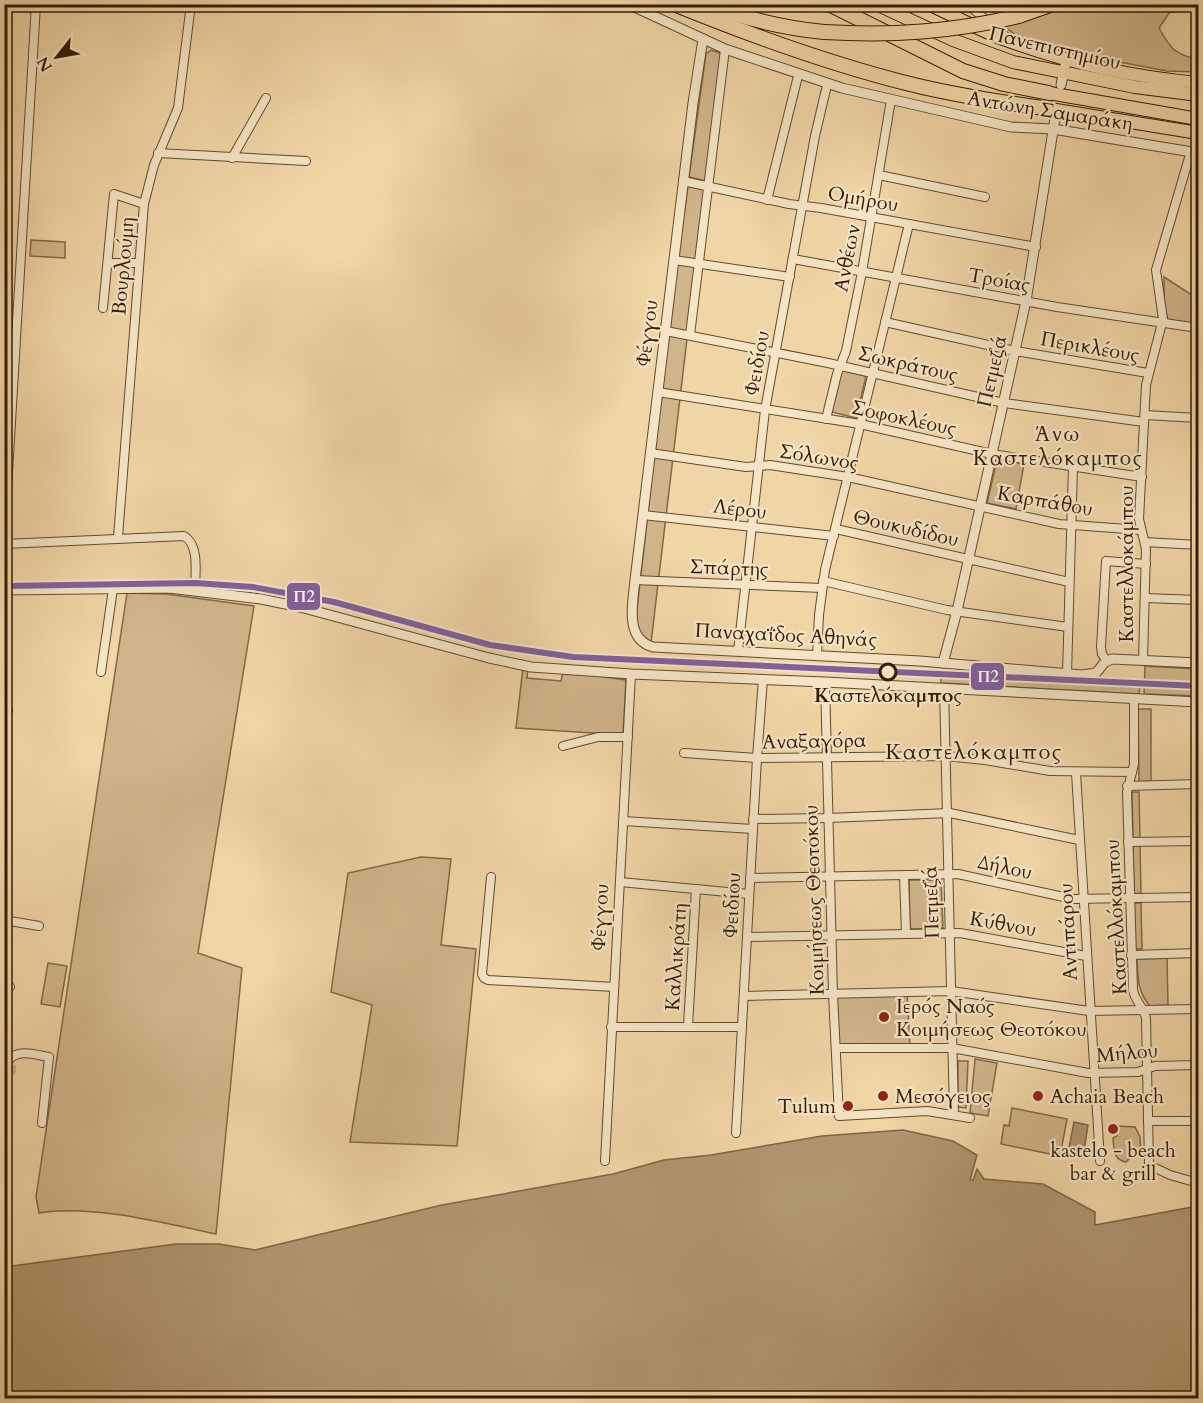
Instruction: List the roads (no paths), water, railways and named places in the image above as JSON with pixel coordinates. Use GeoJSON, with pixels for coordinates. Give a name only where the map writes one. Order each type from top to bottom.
{"type":"FeatureCollection","features":[{"type":"Feature","properties":{"kind":"highway"},"geometry":{"type":"LineString","coordinates":[[674,4],[769,42],[884,77],[1052,114]]}},
{"type":"Feature","properties":{"kind":"highway"},"geometry":{"type":"LineString","coordinates":[[705,4],[801,30],[824,29]]}},
{"type":"Feature","properties":{"kind":"highway"},"geometry":{"type":"LineString","coordinates":[[721,4],[824,29],[874,34],[926,33],[973,27],[1053,4]]}},
{"type":"Feature","properties":{"kind":"highway"},"geometry":{"type":"LineString","coordinates":[[829,4],[963,71],[1004,84],[1049,93]]}},
{"type":"Feature","properties":{"kind":"highway"},"geometry":{"type":"LineString","coordinates":[[1018,13],[1032,4]]}},
{"type":"Feature","properties":{"kind":"main road","name":"Πανεπιστημίου"},"geometry":{"type":"LineString","coordinates":[[876,4],[970,47],[1062,79],[1198,95]]}},
{"type":"Feature","properties":{"kind":"main road","name":"Πανεπιστημίου"},"geometry":{"type":"LineString","coordinates":[[928,4],[1012,42],[1066,59],[1124,72],[1198,83]]}},
{"type":"Feature","properties":{"kind":"main road"},"geometry":{"type":"LineString","coordinates":[[1049,93],[1198,119]]}},
{"type":"Feature","properties":{"kind":"main road"},"geometry":{"type":"LineString","coordinates":[[1052,114],[1198,133]]}},
{"type":"Feature","properties":{"kind":"street"},"geometry":{"type":"LineString","coordinates":[[4,538],[36,4]]}},
{"type":"Feature","properties":{"kind":"street","name":"Βουρλούμη"},"geometry":{"type":"LineString","coordinates":[[118,537],[144,204],[158,153],[180,101],[191,4]]}},
{"type":"Feature","properties":{"kind":"street","name":"Αντώνη Σαμαράκη"},"geometry":{"type":"LineString","coordinates":[[628,4],[725,49],[828,85],[1011,127],[1053,129],[1195,152]]}},
{"type":"Feature","properties":{"kind":"street"},"geometry":{"type":"LineString","coordinates":[[968,4],[1012,42]]}},
{"type":"Feature","properties":{"kind":"street","name":"Φέγγου"},"geometry":{"type":"LineString","coordinates":[[633,631],[635,580],[650,453],[696,77],[703,39]]}},
{"type":"Feature","properties":{"kind":"street"},"geometry":{"type":"LineString","coordinates":[[690,336],[710,187],[725,49]]}},
{"type":"Feature","properties":{"kind":"street"},"geometry":{"type":"LineString","coordinates":[[1062,79],[1066,59]]}},
{"type":"Feature","properties":{"kind":"street"},"geometry":{"type":"LineString","coordinates":[[767,200],[797,80]]}},
{"type":"Feature","properties":{"kind":"street","name":"Φειδίου"},"geometry":{"type":"LineString","coordinates":[[738,651],[765,410],[815,136],[828,85]]}},
{"type":"Feature","properties":{"kind":"street"},"geometry":{"type":"LineString","coordinates":[[232,158],[266,98]]}},
{"type":"Feature","properties":{"kind":"street","name":"Ανθέων"},"geometry":{"type":"LineString","coordinates":[[826,419],[846,351],[872,217],[891,100]]}},
{"type":"Feature","properties":{"kind":"street","name":"Πετμεζά"},"geometry":{"type":"LineString","coordinates":[[942,663],[969,559],[989,453],[1016,351],[1036,247],[1053,129],[1052,114]]}},
{"type":"Feature","properties":{"kind":"street","name":"Καστελλοκάμπου"},"geometry":{"type":"LineString","coordinates":[[1143,660],[1146,564],[1145,542],[1139,519],[1148,374],[1163,314],[1157,266],[1195,152]]}},
{"type":"Feature","properties":{"kind":"street"},"geometry":{"type":"LineString","coordinates":[[158,153],[306,161]]}},
{"type":"Feature","properties":{"kind":"street"},"geometry":{"type":"LineString","coordinates":[[879,176],[985,197]]}},
{"type":"Feature","properties":{"kind":"street","name":"Ομήρου"},"geometry":{"type":"LineString","coordinates":[[683,181],[767,200],[1036,247]]}},
{"type":"Feature","properties":{"kind":"street"},"geometry":{"type":"LineString","coordinates":[[103,308],[114,194],[144,204]]}},
{"type":"Feature","properties":{"kind":"street"},"geometry":{"type":"LineString","coordinates":[[817,655],[823,585],[909,224]]}},
{"type":"Feature","properties":{"kind":"street","name":"Τροίας"},"geometry":{"type":"LineString","coordinates":[[793,259],[895,279],[1198,328]]}},
{"type":"Feature","properties":{"kind":"street"},"geometry":{"type":"LineString","coordinates":[[674,260],[790,277]]}},
{"type":"Feature","properties":{"kind":"street"},"geometry":{"type":"LineString","coordinates":[[108,263],[139,263]]}},
{"type":"Feature","properties":{"kind":"street","name":"Περικλέους"},"geometry":{"type":"LineString","coordinates":[[885,322],[1016,351],[1148,374]]}},
{"type":"Feature","properties":{"kind":"street","name":"Σωκράτους"},"geometry":{"type":"LineString","coordinates":[[666,331],[776,352],[1004,403],[1144,418],[1198,418]]}},
{"type":"Feature","properties":{"kind":"street","name":"Σοφοκλέους"},"geometry":{"type":"LineString","coordinates":[[658,392],[860,424],[989,453],[1142,477]]}},
{"type":"Feature","properties":{"kind":"street","name":"Σόλωνος"},"geometry":{"type":"LineString","coordinates":[[650,453],[746,467],[771,465],[848,477],[980,506]]}},
{"type":"Feature","properties":{"kind":"street"},"geometry":{"type":"LineString","coordinates":[[1067,674],[1073,467]]}},
{"type":"Feature","properties":{"kind":"street","name":"Καρπάθου"},"geometry":{"type":"LineString","coordinates":[[980,506],[1030,519],[1071,525],[1141,530]]}},
{"type":"Feature","properties":{"kind":"street","name":"Λέρου"},"geometry":{"type":"LineString","coordinates":[[643,515],[751,527],[835,533]]}},
{"type":"Feature","properties":{"kind":"street"},"geometry":{"type":"LineString","coordinates":[[1145,542],[1198,545],[1198,515]]}},
{"type":"Feature","properties":{"kind":"street","name":"Θουκυδίδου"},"geometry":{"type":"LineString","coordinates":[[835,533],[969,559]]}},
{"type":"Feature","properties":{"kind":"street"},"geometry":{"type":"LineString","coordinates":[[4,544],[118,537],[186,536],[194,547],[195,590]]}},
{"type":"Feature","properties":{"kind":"street"},"geometry":{"type":"LineString","coordinates":[[969,559],[1069,582]]}},
{"type":"Feature","properties":{"kind":"street"},"geometry":{"type":"LineString","coordinates":[[1146,564],[1106,561],[1102,654],[1107,661],[1198,663]]}},
{"type":"Feature","properties":{"kind":"street","name":"Σπάρτης"},"geometry":{"type":"LineString","coordinates":[[635,580],[745,586],[823,585],[957,611],[1068,627]]}},
{"type":"Feature","properties":{"kind":"street"},"geometry":{"type":"LineString","coordinates":[[4,591],[169,588],[195,590],[281,603],[514,664],[631,674],[1198,702]]}},
{"type":"Feature","properties":{"kind":"street"},"geometry":{"type":"LineString","coordinates":[[101,672],[113,589]]}},
{"type":"Feature","properties":{"kind":"street"},"geometry":{"type":"LineString","coordinates":[[1145,598],[1198,600]]}},
{"type":"Feature","properties":{"kind":"street","name":"Παναχαΐδος Αθηνάς"},"geometry":{"type":"LineString","coordinates":[[633,631],[641,641],[650,646],[942,663],[1067,674],[1092,674],[1107,661]]}},
{"type":"Feature","properties":{"kind":"street","name":"Φέγγου"},"geometry":{"type":"LineString","coordinates":[[605,1161],[631,674]]}},
{"type":"Feature","properties":{"kind":"street","name":"Φειδίου"},"geometry":{"type":"LineString","coordinates":[[736,1133],[763,680]]}},
{"type":"Feature","properties":{"kind":"street","name":"Κοιμήσεως Θεοτόκου"},"geometry":{"type":"LineString","coordinates":[[825,682],[838,1116],[927,1111],[954,1114]]}},
{"type":"Feature","properties":{"kind":"street","name":"Πετμεζά"},"geometry":{"type":"LineString","coordinates":[[944,688],[954,1114]]}},
{"type":"Feature","properties":{"kind":"street","name":"Καστελλόκαμπου"},"geometry":{"type":"LineString","coordinates":[[1134,700],[1134,764],[1127,786],[1129,898],[1133,990],[1146,1019],[1150,1167],[1198,1183]]}},
{"type":"Feature","properties":{"kind":"street"},"geometry":{"type":"LineString","coordinates":[[4,710],[8,710],[4,730]]}},
{"type":"Feature","properties":{"kind":"street"},"geometry":{"type":"LineString","coordinates":[[563,746],[598,737],[628,737]]}},
{"type":"Feature","properties":{"kind":"street","name":"Αναξαγόρα"},"geometry":{"type":"LineString","coordinates":[[684,753],[757,758],[945,756],[1076,773],[1132,772]]}},
{"type":"Feature","properties":{"kind":"street","name":"Αντιπάρου"},"geometry":{"type":"LineString","coordinates":[[1076,773],[1100,1161]]}},
{"type":"Feature","properties":{"kind":"street"},"geometry":{"type":"LineString","coordinates":[[1127,786],[1198,784]]}},
{"type":"Feature","properties":{"kind":"street"},"geometry":{"type":"LineString","coordinates":[[753,819],[946,813],[1079,840]]}},
{"type":"Feature","properties":{"kind":"street"},"geometry":{"type":"LineString","coordinates":[[623,821],[753,829]]}},
{"type":"Feature","properties":{"kind":"street"},"geometry":{"type":"LineString","coordinates":[[1128,842],[1198,841]]}},
{"type":"Feature","properties":{"kind":"street","name":"Δήλου"},"geometry":{"type":"LineString","coordinates":[[750,878],[958,874],[1070,898],[1198,897]]}},
{"type":"Feature","properties":{"kind":"street"},"geometry":{"type":"LineString","coordinates":[[904,876],[906,933]]}},
{"type":"Feature","properties":{"kind":"street"},"geometry":{"type":"LineString","coordinates":[[491,877],[482,974],[484,978],[614,987]]}},
{"type":"Feature","properties":{"kind":"street"},"geometry":{"type":"LineString","coordinates":[[620,882],[749,894]]}},
{"type":"Feature","properties":{"kind":"street","name":"Καλλικράτη"},"geometry":{"type":"LineString","coordinates":[[688,1026],[696,889]]}},
{"type":"Feature","properties":{"kind":"street"},"geometry":{"type":"LineString","coordinates":[[4,920],[39,926]]}},
{"type":"Feature","properties":{"kind":"street","name":"Κύθνου"},"geometry":{"type":"LineString","coordinates":[[747,937],[950,932],[1086,956]]}},
{"type":"Feature","properties":{"kind":"street"},"geometry":{"type":"LineString","coordinates":[[1131,955],[1198,953]]}},
{"type":"Feature","properties":{"kind":"street"},"geometry":{"type":"LineString","coordinates":[[744,996],[951,992],[1089,1011],[1198,1009]]}},
{"type":"Feature","properties":{"kind":"street"},"geometry":{"type":"LineString","coordinates":[[1126,1010],[1137,1002]]}},
{"type":"Feature","properties":{"kind":"street"},"geometry":{"type":"LineString","coordinates":[[611,1027],[742,1027]]}},
{"type":"Feature","properties":{"kind":"street","name":"Μήλου"},"geometry":{"type":"LineString","coordinates":[[836,1048],[952,1048],[1093,1073],[1138,1072],[1155,1066],[1198,1065]]}},
{"type":"Feature","properties":{"kind":"street"},"geometry":{"type":"LineString","coordinates":[[9,1060],[19,1053],[49,1057],[42,1123]]}},
{"type":"Feature","properties":{"kind":"street"},"geometry":{"type":"LineString","coordinates":[[954,1114],[970,1118]]}},
{"type":"Feature","properties":{"kind":"street"},"geometry":{"type":"LineString","coordinates":[[1149,1121],[1198,1121]]}},
{"type":"Feature","properties":{"kind":"tunnel"},"geometry":{"type":"LineString","coordinates":[[4,1057],[12,1065],[12,1072],[4,1081]]}},
{"type":"Feature","properties":{"kind":"place","name":"Καστελόκαμπος"},"geometry":{"type":"Point","coordinates":[888,672]}},
{"type":"Feature","properties":{"kind":"place","name":"Ιερός Ναός Κοιμήσεως Θεοτόκου"},"geometry":{"type":"Point","coordinates":[884,1017]}},
{"type":"Feature","properties":{"kind":"place","name":"Μεσόγειος"},"geometry":{"type":"Point","coordinates":[883,1096]}},
{"type":"Feature","properties":{"kind":"place","name":"Achaia Beach"},"geometry":{"type":"Point","coordinates":[1038,1096]}},
{"type":"Feature","properties":{"kind":"place","name":"Tulum"},"geometry":{"type":"Point","coordinates":[848,1106]}},
{"type":"Feature","properties":{"kind":"place","name":"kastelo - beach bar & grill"},"geometry":{"type":"Point","coordinates":[1113,1129]}},
{"type":"Feature","properties":{"kind":"district","name":"Άνω Καστελόκαμπος"},"geometry":{"type":"Point","coordinates":[1058,446]}},
{"type":"Feature","properties":{"kind":"district","name":"Καστελόκαμπος"},"geometry":{"type":"Point","coordinates":[974,752]}}]}
